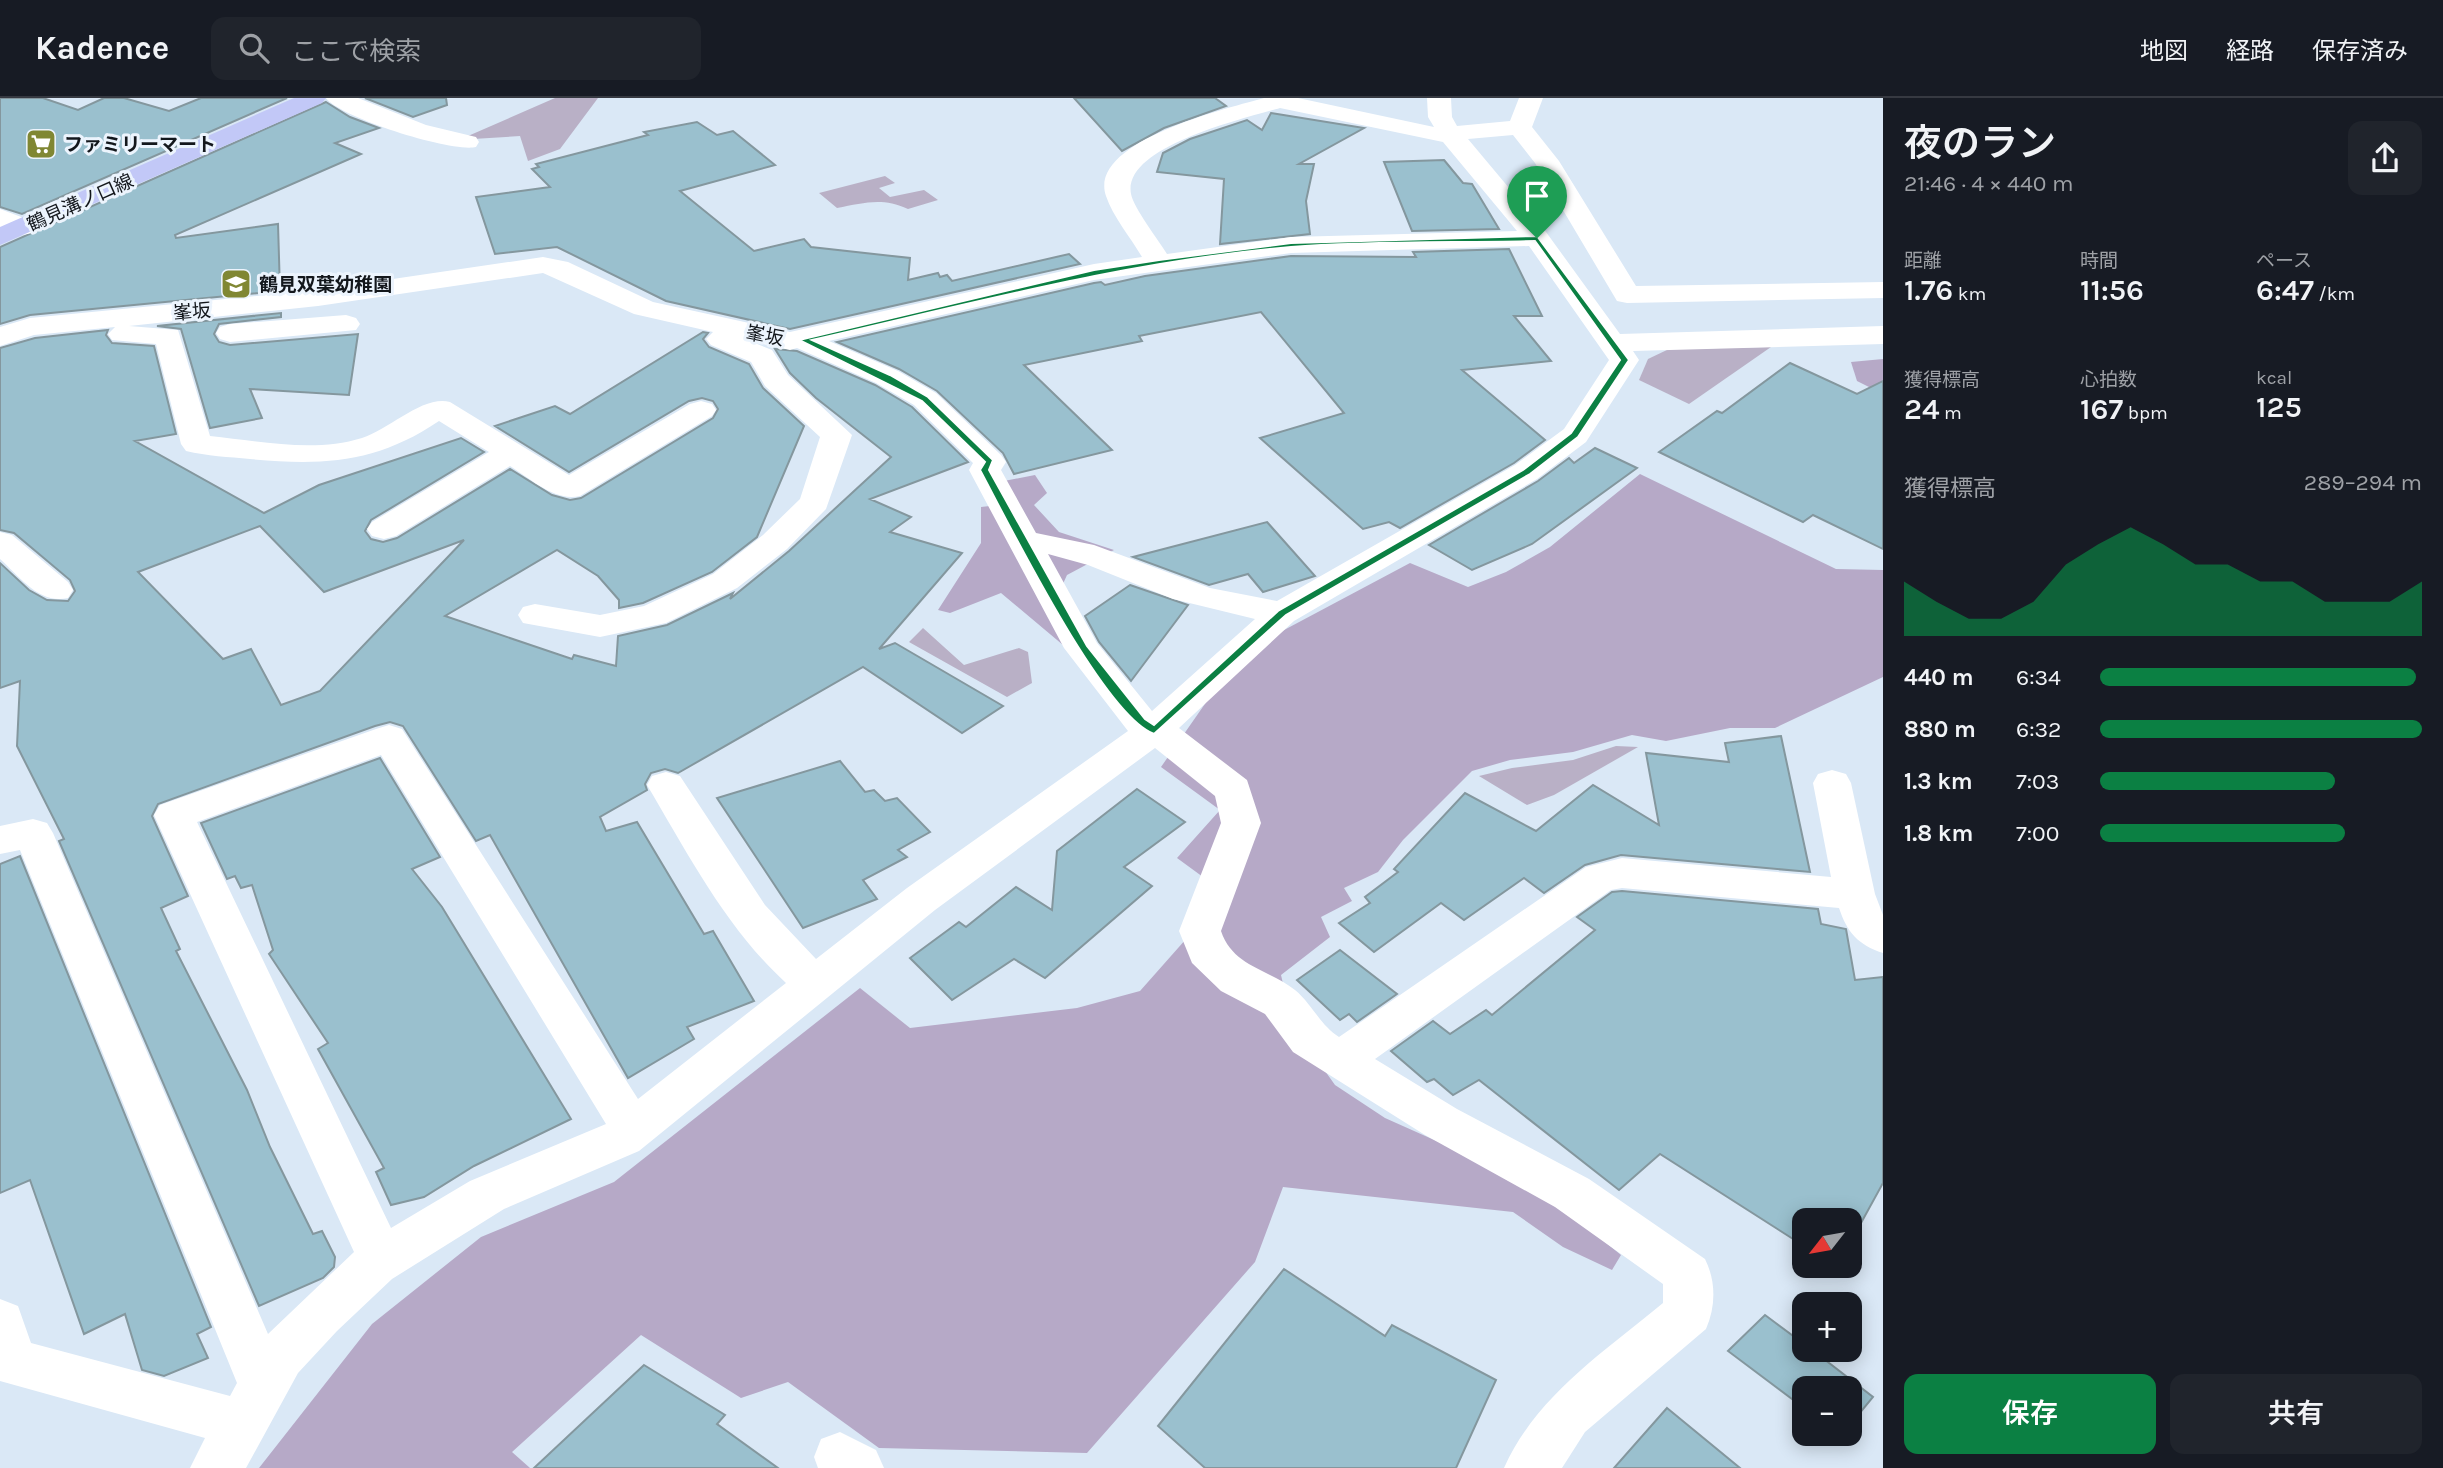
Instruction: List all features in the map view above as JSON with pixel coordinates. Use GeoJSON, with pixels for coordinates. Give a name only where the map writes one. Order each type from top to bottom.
{"type":"FeatureCollection","features":[{"type":"Feature","properties":{"kind":"main road","name":"鶴見溝ノ口線"},"geometry":{"type":"LineString","coordinates":[[8,227],[314,98]]}},
{"type":"Feature","properties":{"kind":"street"},"geometry":{"type":"LineString","coordinates":[[338,98],[397,125],[443,139],[467,142]]}},
{"type":"Feature","properties":{"kind":"street"},"geometry":{"type":"LineString","coordinates":[[217,1468],[281,1357],[319,1315],[382,1260],[487,1195],[623,1137],[921,899],[1154,730],[1282,613],[1526,472],[1575,435],[1625,360],[1537,238],[1450,134],[1440,117],[1439,98]]}},
{"type":"Feature","properties":{"kind":"street"},"geometry":{"type":"LineString","coordinates":[[1520,127],[1531,98]]}},
{"type":"Feature","properties":{"kind":"street"},"geometry":{"type":"LineString","coordinates":[[1159,262],[1118,195],[1119,175],[1132,160],[1178,131],[1279,101],[1436,135],[1520,127]]}},
{"type":"Feature","properties":{"kind":"street"},"geometry":{"type":"LineString","coordinates":[[1520,127],[1546,161],[1627,295],[1883,290]]}},
{"type":"Feature","properties":{"kind":"street","name":"峯坂"},"geometry":{"type":"LineString","coordinates":[[0,337],[30,327],[318,298],[543,265],[558,268],[643,308],[790,341],[1094,272],[1159,262],[1291,245],[1537,238]]}},
{"type":"Feature","properties":{"kind":"street"},"geometry":{"type":"LineString","coordinates":[[65,324],[83,332],[168,336],[346,324]]}},
{"type":"Feature","properties":{"kind":"street"},"geometry":{"type":"LineString","coordinates":[[535,615],[600,626],[654,615],[725,581],[775,542],[815,502],[836,435],[776,380],[762,356],[714,337],[707,324]]}},
{"type":"Feature","properties":{"kind":"street"},"geometry":{"type":"LineString","coordinates":[[1614,342],[1883,335]]}},
{"type":"Feature","properties":{"kind":"street"},"geometry":{"type":"LineString","coordinates":[[168,336],[197,444],[321,453],[361,448],[390,438],[439,408],[569,489],[701,410]]}},
{"type":"Feature","properties":{"kind":"street"},"geometry":{"type":"LineString","coordinates":[[803,340],[887,377],[925,399],[990,462],[985,470],[1082,648],[1141,722],[1233,790],[1241,823],[1200,931],[1207,952],[1236,979],[1280,1002],[1309,1040],[1441,1122],[1572,1193],[1688,1275],[1688,1313],[1567,1415],[1531,1468]]}},
{"type":"Feature","properties":{"kind":"street"},"geometry":{"type":"LineString","coordinates":[[384,529],[510,453]]}},
{"type":"Feature","properties":{"kind":"street"},"geometry":{"type":"LineString","coordinates":[[0,542],[56,590]]}},
{"type":"Feature","properties":{"kind":"street"},"geometry":{"type":"LineString","coordinates":[[1024,542],[1043,542],[1108,559],[1172,587],[1208,599],[1282,613]]}},
{"type":"Feature","properties":{"kind":"street"},"geometry":{"type":"LineString","coordinates":[[382,1260],[174,815],[389,738],[633,1129]]}},
{"type":"Feature","properties":{"kind":"street"},"geometry":{"type":"LineString","coordinates":[[1832,783],[1855,894],[1865,923],[1883,937]]}},
{"type":"Feature","properties":{"kind":"street"},"geometry":{"type":"LineString","coordinates":[[666,785],[749,917],[785,959],[815,983]]}},
{"type":"Feature","properties":{"kind":"street"},"geometry":{"type":"LineString","coordinates":[[0,840],[33,833],[252,1404]]}},
{"type":"Feature","properties":{"kind":"street"},"geometry":{"type":"LineString","coordinates":[[1340,1060],[1600,877],[1622,873],[1855,894]]}},
{"type":"Feature","properties":{"kind":"street"},"geometry":{"type":"LineString","coordinates":[[4,1347],[252,1404]]}},
{"type":"Feature","properties":{"kind":"shaded area"},"geometry":{"type":"Polygon","coordinates":[[[555,98],[598,98],[560,149],[528,161],[520,136],[473,139],[468,136],[555,98]]]}},
{"type":"Feature","properties":{"kind":"shaded area"},"geometry":{"type":"Polygon","coordinates":[[[885,176],[895,183],[879,188],[890,197],[924,190],[938,200],[908,209],[881,202],[837,208],[819,193],[885,176]]]}},
{"type":"Feature","properties":{"kind":"shaded area"},"geometry":{"type":"Polygon","coordinates":[[[1771,347],[1689,404],[1639,380],[1648,359],[1669,349],[1771,347]]]}},
{"type":"Feature","properties":{"kind":"shaded area"},"geometry":{"type":"Polygon","coordinates":[[[1883,359],[1883,394],[1857,381],[1851,362],[1883,359]]]}},
{"type":"Feature","properties":{"kind":"shaded area"},"geometry":{"type":"Polygon","coordinates":[[[1640,474],[1836,569],[1883,570],[1883,677],[1775,728],[1730,728],[1666,741],[1632,735],[1573,752],[1510,760],[1472,771],[1403,840],[1378,872],[1344,888],[1352,901],[1321,917],[1330,937],[1281,975],[1293,1026],[1335,1085],[1385,1118],[1537,1186],[1621,1255],[1612,1270],[1563,1247],[1513,1212],[1283,1187],[1255,1262],[1087,1453],[879,1448],[788,1382],[741,1398],[641,1335],[512,1452],[530,1468],[259,1468],[372,1324],[481,1237],[614,1182],[860,988],[910,1028],[1077,1008],[1140,991],[1194,930],[1203,877],[1177,858],[1220,810],[1161,767],[1216,688],[1269,638],[1410,563],[1468,587],[1506,572],[1550,547],[1640,474]]]}},
{"type":"Feature","properties":{"kind":"shaded area"},"geometry":{"type":"Polygon","coordinates":[[[1035,475],[1047,493],[1034,505],[1059,532],[1114,550],[1067,575],[1062,586],[1063,645],[1001,593],[950,613],[938,610],[981,543],[981,507],[1016,503],[1004,481],[1035,475]]]}},
{"type":"Feature","properties":{"kind":"shaded area"},"geometry":{"type":"Polygon","coordinates":[[[923,628],[964,665],[1019,648],[1028,652],[1032,683],[1007,697],[909,642],[923,628]]]}},
{"type":"Feature","properties":{"kind":"shaded area"},"geometry":{"type":"Polygon","coordinates":[[[1616,746],[1638,747],[1554,795],[1527,805],[1479,776],[1512,768],[1573,760],[1616,746]]]}},
{"type":"Feature","properties":{"kind":"building"},"geometry":{"type":"Polygon","coordinates":[[[0,98],[43,98],[78,110],[104,98],[124,98],[169,111],[201,98],[287,98],[22,214],[0,207],[0,98]]]}},
{"type":"Feature","properties":{"kind":"building"},"geometry":{"type":"Polygon","coordinates":[[[365,98],[446,98],[447,105],[413,117],[365,98]]]}},
{"type":"Feature","properties":{"kind":"building"},"geometry":{"type":"Polygon","coordinates":[[[1074,98],[1215,98],[1226,106],[1164,128],[1122,151],[1074,98]]]}},
{"type":"Feature","properties":{"kind":"building"},"geometry":{"type":"Polygon","coordinates":[[[326,102],[350,117],[379,128],[335,143],[361,154],[175,235],[176,238],[278,224],[280,291],[30,315],[0,324],[0,247],[326,102]]]}},
{"type":"Feature","properties":{"kind":"building"},"geometry":{"type":"Polygon","coordinates":[[[1271,113],[1364,128],[1299,164],[1314,164],[1306,201],[1310,234],[1220,244],[1224,179],[1157,172],[1163,153],[1190,139],[1247,120],[1262,130],[1271,113]]]}},
{"type":"Feature","properties":{"kind":"building"},"geometry":{"type":"Polygon","coordinates":[[[697,122],[717,135],[733,131],[775,165],[680,191],[754,251],[804,239],[811,247],[910,258],[908,280],[938,273],[940,277],[947,275],[952,281],[1069,254],[1080,264],[790,329],[666,301],[557,247],[495,254],[476,197],[550,187],[532,169],[539,167],[536,164],[648,135],[644,132],[697,122]]]}},
{"type":"Feature","properties":{"kind":"building"},"geometry":{"type":"Polygon","coordinates":[[[1444,160],[1463,183],[1472,184],[1499,229],[1412,231],[1384,162],[1444,160]]]}},
{"type":"Feature","properties":{"kind":"building"},"geometry":{"type":"Polygon","coordinates":[[[1509,249],[1542,316],[1514,316],[1551,361],[1462,370],[1545,440],[1514,463],[1400,528],[1389,522],[1363,529],[1260,438],[1344,413],[1261,312],[1139,336],[1142,341],[1024,365],[1112,450],[1014,474],[1003,453],[937,391],[899,369],[837,342],[1101,282],[1105,285],[1145,276],[1291,256],[1416,257],[1413,252],[1509,249]]]}},
{"type":"Feature","properties":{"kind":"building"},"geometry":{"type":"Polygon","coordinates":[[[281,313],[281,317],[219,324],[214,334],[219,342],[230,345],[358,334],[349,395],[250,389],[262,418],[210,428],[181,329],[157,326],[281,313]]]}},
{"type":"Feature","properties":{"kind":"building"},"geometry":{"type":"Polygon","coordinates":[[[108,330],[106,335],[112,343],[154,346],[176,434],[135,441],[264,513],[319,485],[461,438],[484,452],[371,520],[365,531],[371,539],[383,542],[397,538],[510,469],[552,495],[570,500],[581,498],[713,418],[718,409],[713,401],[702,398],[689,401],[569,472],[495,426],[555,406],[570,414],[703,332],[708,333],[703,339],[709,347],[749,364],[763,388],[804,426],[757,537],[712,572],[643,603],[619,608],[619,600],[598,576],[557,550],[445,616],[572,659],[574,655],[616,666],[618,636],[667,625],[733,593],[730,599],[789,551],[891,457],[816,398],[790,373],[775,349],[797,351],[875,385],[912,407],[968,462],[870,499],[911,517],[890,532],[962,553],[879,649],[895,643],[1003,706],[962,733],[863,667],[678,773],[665,769],[651,773],[645,784],[647,790],[600,817],[606,831],[637,822],[704,934],[713,931],[754,1001],[687,1027],[694,1039],[628,1078],[490,835],[476,841],[403,726],[390,722],[375,726],[158,804],[152,816],[188,896],[161,908],[180,949],[176,951],[247,1090],[270,1147],[313,1234],[322,1231],[335,1257],[334,1267],[323,1278],[259,1306],[59,841],[64,839],[17,746],[20,681],[0,688],[0,563],[29,590],[47,600],[68,601],[75,591],[70,580],[14,533],[0,530],[0,348],[35,338],[108,330]],[[260,526],[138,572],[223,659],[251,649],[281,705],[320,691],[464,540],[324,592],[260,526]]]}},
{"type":"Feature","properties":{"kind":"building"},"geometry":{"type":"Polygon","coordinates":[[[1790,363],[1857,394],[1883,381],[1883,549],[1813,515],[1803,522],[1659,452],[1717,411],[1722,413],[1790,363]]]}},
{"type":"Feature","properties":{"kind":"building"},"geometry":{"type":"Polygon","coordinates":[[[1595,448],[1637,468],[1532,544],[1472,570],[1429,545],[1538,481],[1569,458],[1574,463],[1595,448]]]}},
{"type":"Feature","properties":{"kind":"building"},"geometry":{"type":"Polygon","coordinates":[[[1267,522],[1315,576],[1263,592],[1248,574],[1209,585],[1133,557],[1267,522]]]}},
{"type":"Feature","properties":{"kind":"building"},"geometry":{"type":"Polygon","coordinates":[[[1130,585],[1188,605],[1131,681],[1099,642],[1085,616],[1130,585]]]}},
{"type":"Feature","properties":{"kind":"building"},"geometry":{"type":"Polygon","coordinates":[[[1781,736],[1810,872],[1621,855],[1585,865],[1544,893],[1524,878],[1464,920],[1441,903],[1374,952],[1339,923],[1370,903],[1365,897],[1398,872],[1394,869],[1465,793],[1536,831],[1593,785],[1659,825],[1646,753],[1729,762],[1725,743],[1781,736]]]}},
{"type":"Feature","properties":{"kind":"building"},"geometry":{"type":"Polygon","coordinates":[[[380,758],[440,857],[412,869],[442,907],[571,1119],[474,1166],[424,1197],[391,1205],[376,1172],[384,1168],[318,1049],[328,1043],[269,954],[273,950],[252,885],[241,888],[235,876],[227,879],[201,823],[380,758]]]}},
{"type":"Feature","properties":{"kind":"building"},"geometry":{"type":"Polygon","coordinates":[[[840,761],[865,792],[874,790],[885,801],[897,798],[930,832],[898,850],[907,857],[863,880],[877,899],[803,928],[717,798],[840,761]]]}},
{"type":"Feature","properties":{"kind":"building"},"geometry":{"type":"Polygon","coordinates":[[[1137,789],[1185,822],[1124,867],[1152,886],[1045,978],[1014,959],[952,1000],[910,958],[959,922],[966,927],[1016,887],[1052,910],[1057,851],[1137,789]]]}},
{"type":"Feature","properties":{"kind":"building"},"geometry":{"type":"Polygon","coordinates":[[[20,856],[211,1327],[197,1334],[208,1358],[164,1376],[142,1370],[125,1314],[84,1334],[30,1180],[0,1193],[0,864],[20,856]]]}},
{"type":"Feature","properties":{"kind":"building"},"geometry":{"type":"Polygon","coordinates":[[[1612,892],[1818,909],[1821,924],[1846,929],[1855,980],[1883,977],[1883,1183],[1862,1221],[1862,1208],[1792,1208],[1792,1238],[1660,1154],[1619,1190],[1479,1080],[1453,1095],[1434,1079],[1427,1082],[1391,1051],[1433,1021],[1450,1034],[1486,1010],[1492,1015],[1595,930],[1577,917],[1612,892]]]}},
{"type":"Feature","properties":{"kind":"building"},"geometry":{"type":"Polygon","coordinates":[[[1340,950],[1397,994],[1357,1022],[1349,1014],[1340,1020],[1297,980],[1340,950]]]}},
{"type":"Feature","properties":{"kind":"building"},"geometry":{"type":"Polygon","coordinates":[[[1284,1269],[1385,1336],[1392,1325],[1496,1380],[1456,1468],[1205,1468],[1158,1426],[1284,1269]]]}},
{"type":"Feature","properties":{"kind":"building"},"geometry":{"type":"Polygon","coordinates":[[[1765,1315],[1792,1335],[1792,1362],[1828,1362],[1846,1376],[1792,1376],[1792,1399],[1728,1351],[1765,1315]]]}},
{"type":"Feature","properties":{"kind":"building"},"geometry":{"type":"Polygon","coordinates":[[[644,1365],[725,1415],[717,1424],[778,1468],[534,1468],[644,1365]]]}},
{"type":"Feature","properties":{"kind":"building"},"geometry":{"type":"Polygon","coordinates":[[[1862,1388],[1873,1397],[1862,1410],[1862,1388]]]}},
{"type":"Feature","properties":{"kind":"building"},"geometry":{"type":"Polygon","coordinates":[[[1667,1408],[1740,1468],[1614,1468],[1667,1408]]]}},
{"type":"Feature","properties":{"kind":"place","name":"ファミリーマート"},"geometry":{"type":"Point","coordinates":[41,144]}},
{"type":"Feature","properties":{"kind":"place","name":"鶴見双葉幼稚園"},"geometry":{"type":"Point","coordinates":[236,284]}},
{"type":"Feature","properties":{"kind":"route"},"geometry":{"type":"LineString","coordinates":[[1537,238],[1625,360],[1575,435],[1526,472],[1282,613],[1154,730],[1141,722],[1082,648],[985,470],[990,462],[925,399],[887,377],[803,340],[1094,272],[1159,262],[1291,245],[1537,238]]}}]}
